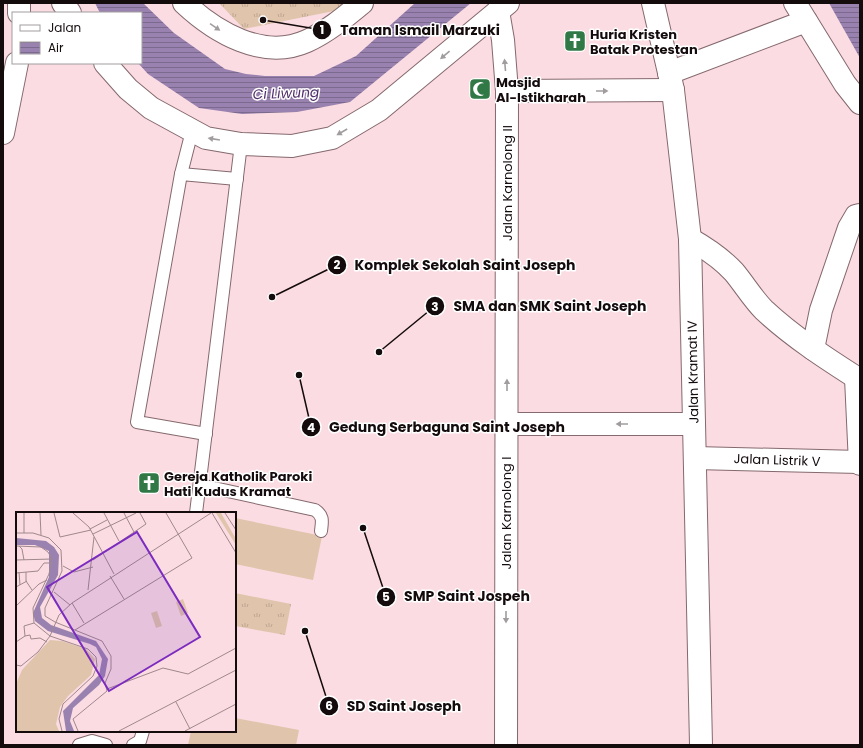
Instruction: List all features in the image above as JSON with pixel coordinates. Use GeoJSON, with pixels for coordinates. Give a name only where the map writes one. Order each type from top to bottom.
{"type":"FeatureCollection","features":[{"type":"Feature","properties":{"kind":"street"},"geometry":{"type":"LineString","coordinates":[[63,3],[69,12]]}},
{"type":"Feature","properties":{"kind":"street"},"geometry":{"type":"LineString","coordinates":[[184,3],[198,16],[224,34],[271,48],[288,47],[305,42],[336,24],[362,3]]}},
{"type":"Feature","properties":{"kind":"street","name":"Jalan Kramat IV"},"geometry":{"type":"LineString","coordinates":[[653,3],[671,82],[690,239],[701,745]]}},
{"type":"Feature","properties":{"kind":"street"},"geometry":{"type":"LineString","coordinates":[[795,3],[845,84],[860,103]]}},
{"type":"Feature","properties":{"kind":"street"},"geometry":{"type":"LineString","coordinates":[[106,64],[128,89],[150,108],[206,138],[241,144],[292,146],[332,138],[379,110],[503,7]]}},
{"type":"Feature","properties":{"kind":"street","name":"Jalan Karnolong II"},"geometry":{"type":"LineString","coordinates":[[503,7],[503,40],[508,91],[507,424]]}},
{"type":"Feature","properties":{"kind":"street"},"geometry":{"type":"LineString","coordinates":[[508,91],[671,82],[806,21]]}},
{"type":"Feature","properties":{"kind":"street"},"geometry":{"type":"LineString","coordinates":[[3,133],[17,64]]}},
{"type":"Feature","properties":{"kind":"street"},"geometry":{"type":"LineString","coordinates":[[813,349],[820,310],[846,235],[853,220],[860,215]]}},
{"type":"Feature","properties":{"kind":"street"},"geometry":{"type":"LineString","coordinates":[[690,239],[711,251],[733,271],[764,309],[813,349],[858,379],[860,463]]}},
{"type":"Feature","properties":{"kind":"street"},"geometry":{"type":"LineString","coordinates":[[507,424],[694,424]]}},
{"type":"Feature","properties":{"kind":"street","name":"Jalan Karnolong I"},"geometry":{"type":"LineString","coordinates":[[506,745],[507,424]]}},
{"type":"Feature","properties":{"kind":"street","name":"Jalan Listrik V"},"geometry":{"type":"LineString","coordinates":[[695,458],[860,463]]}},
{"type":"Feature","properties":{"kind":"lane"},"geometry":{"type":"LineString","coordinates":[[192,131],[181,174],[137,422],[206,434]]}},
{"type":"Feature","properties":{"kind":"lane"},"geometry":{"type":"LineString","coordinates":[[196,512],[241,144]]}},
{"type":"Feature","properties":{"kind":"lane"},"geometry":{"type":"LineString","coordinates":[[181,174],[237,179]]}},
{"type":"Feature","properties":{"kind":"lane"},"geometry":{"type":"LineString","coordinates":[[200,485],[315,510],[320,513],[323,520],[321,531]]}},
{"type":"Feature","properties":{"kind":"lane"},"geometry":{"type":"LineString","coordinates":[[133,745],[140,741],[143,732]]}},
{"type":"Feature","properties":{"kind":"lane"},"geometry":{"type":"LineString","coordinates":[[79,745],[92,741],[106,745]]}},
{"type":"Feature","properties":{"kind":"green space"},"geometry":{"type":"Polygon","coordinates":[[[219,3],[348,3],[339,10],[244,29],[219,3]]]}},
{"type":"Feature","properties":{"kind":"green space"},"geometry":{"type":"Polygon","coordinates":[[[236,518],[322,536],[313,580],[236,564],[236,518]]]}},
{"type":"Feature","properties":{"kind":"green space"},"geometry":{"type":"Polygon","coordinates":[[[236,593],[291,604],[285,635],[236,626],[236,593]]]}},
{"type":"Feature","properties":{"kind":"green space"},"geometry":{"type":"Polygon","coordinates":[[[236,718],[299,730],[296,745],[188,745],[191,732],[236,732],[236,718]]]}},
{"type":"Feature","properties":{"kind":"water","name":"Ci Liwung"},"geometry":{"type":"Polygon","coordinates":[[[95,3],[143,3],[174,33],[225,69],[246,74],[265,76],[314,76],[356,56],[415,3],[471,3],[350,102],[297,112],[242,114],[199,108],[148,74],[139,64],[142,64],[142,12],[100,12],[95,3]]]}},
{"type":"Feature","properties":{"kind":"water"},"geometry":{"type":"Polygon","coordinates":[[[829,3],[860,3],[860,58],[829,3]]]}},
{"type":"Feature","properties":{"kind":"place","name":"Taman Ismail Marzuki"},"geometry":{"type":"Point","coordinates":[263,20]}},
{"type":"Feature","properties":{"kind":"place","name":"Huria Kristen Batak Protestan"},"geometry":{"type":"Point","coordinates":[575,41]}},
{"type":"Feature","properties":{"kind":"place","name":"Masjid Al-Istikharah"},"geometry":{"type":"Point","coordinates":[480,89]}},
{"type":"Feature","properties":{"kind":"place","name":"Komplek Sekolah Saint Joseph"},"geometry":{"type":"Point","coordinates":[272,297]}},
{"type":"Feature","properties":{"kind":"place","name":"SMA dan SMK Saint Joseph"},"geometry":{"type":"Point","coordinates":[379,352]}},
{"type":"Feature","properties":{"kind":"place","name":"Gedung Serbaguna Saint Joseph"},"geometry":{"type":"Point","coordinates":[299,375]}},
{"type":"Feature","properties":{"kind":"place","name":"Gereja Katholik Paroki Hati Kudus Kramat"},"geometry":{"type":"Point","coordinates":[149,483]}},
{"type":"Feature","properties":{"kind":"place","name":"SMP Saint Jospeh"},"geometry":{"type":"Point","coordinates":[363,528]}},
{"type":"Feature","properties":{"kind":"place","name":"SD Saint Joseph"},"geometry":{"type":"Point","coordinates":[305,631]}}]}
